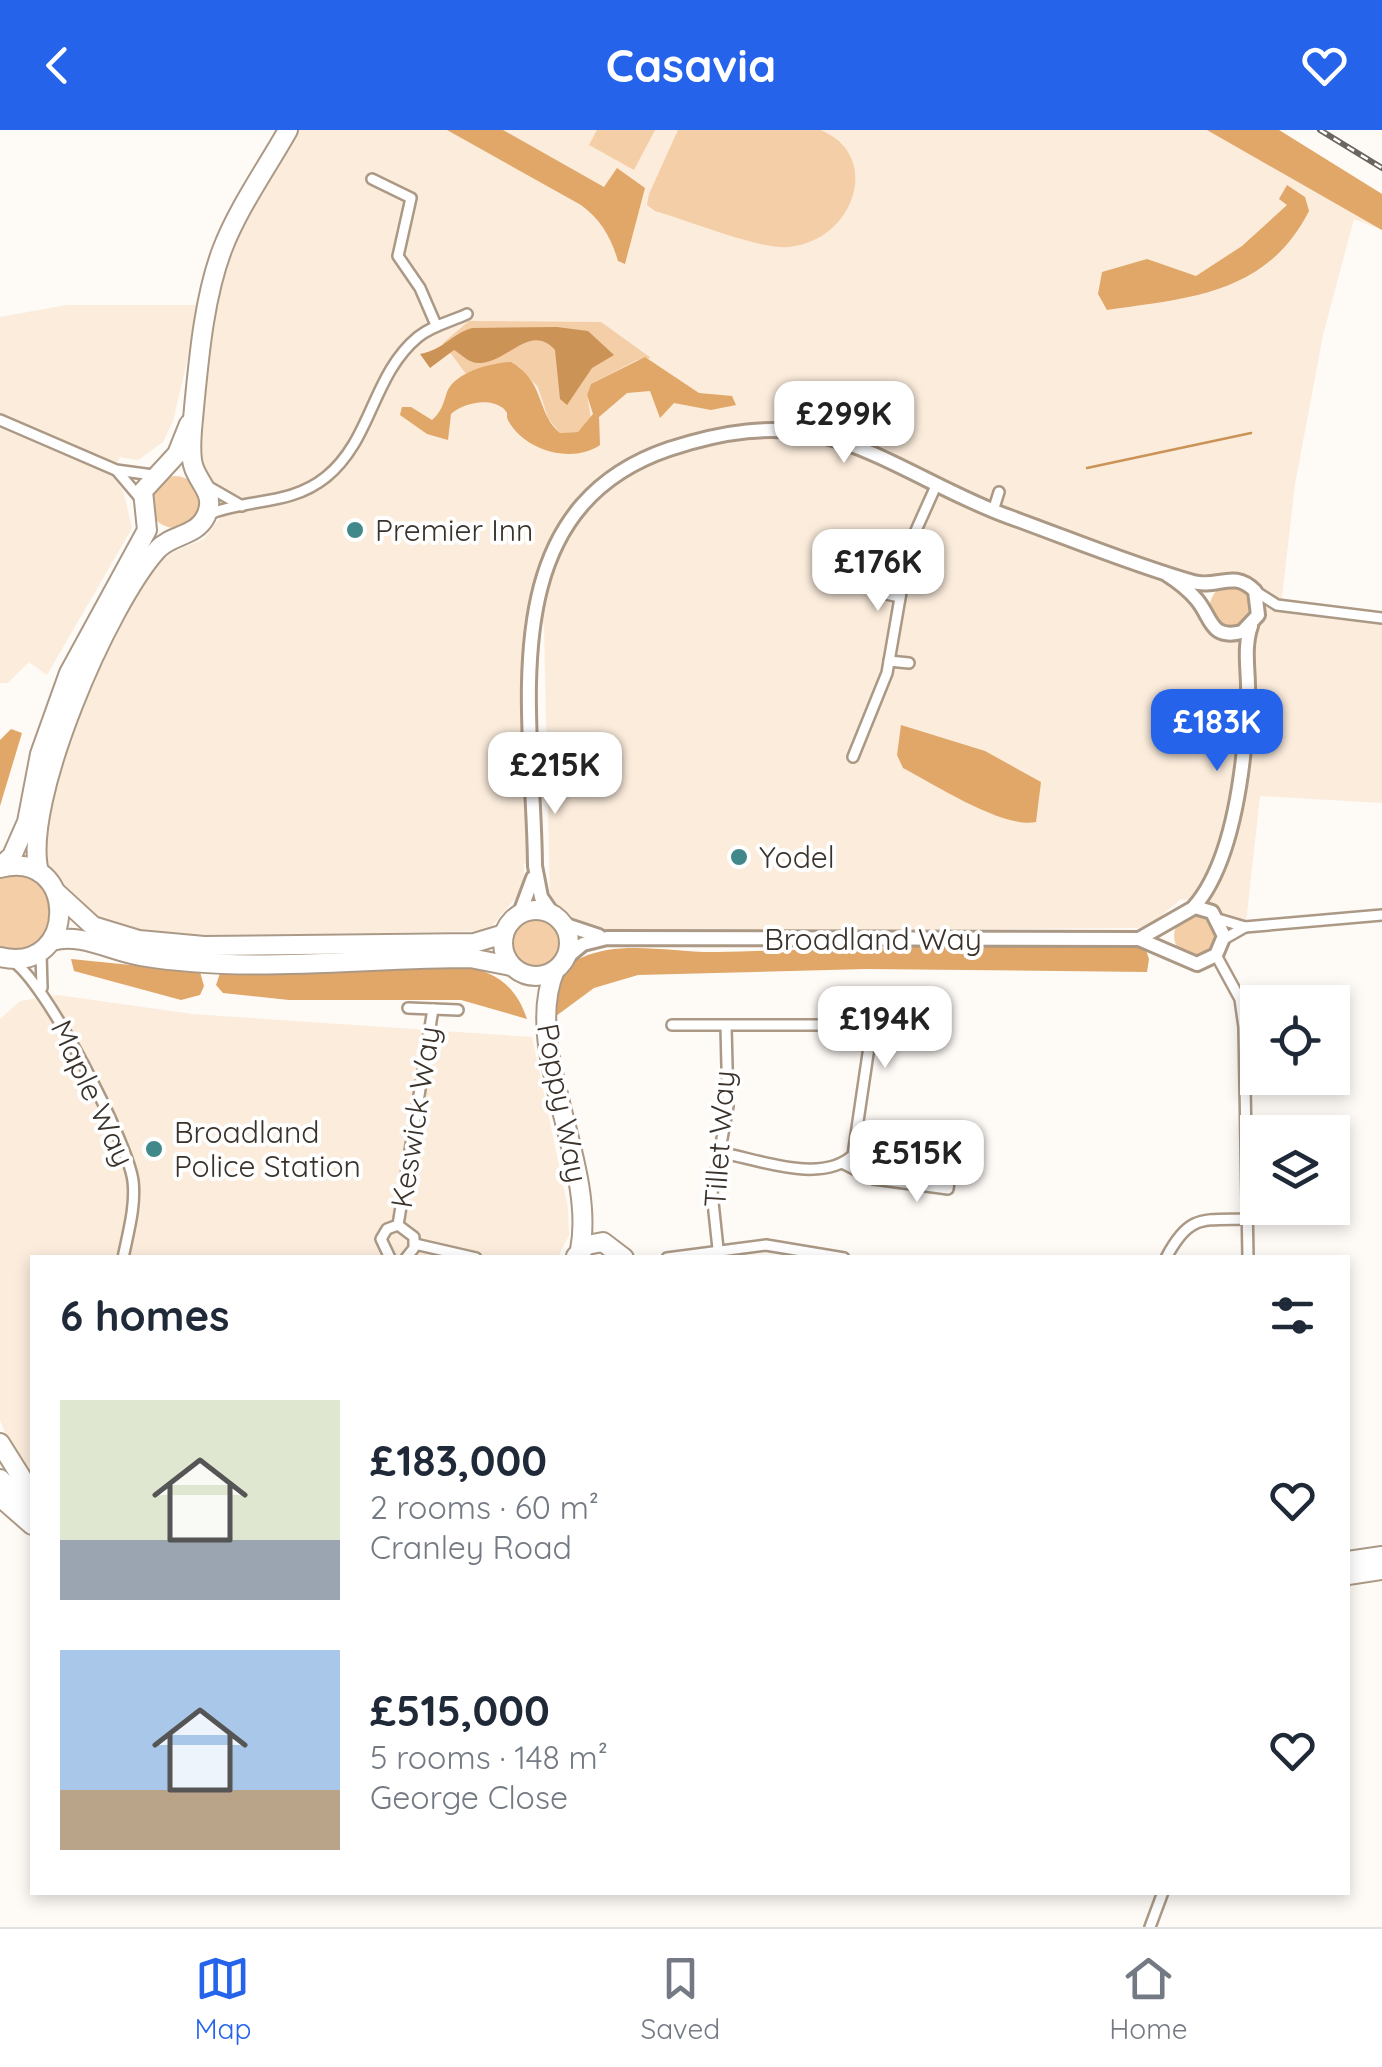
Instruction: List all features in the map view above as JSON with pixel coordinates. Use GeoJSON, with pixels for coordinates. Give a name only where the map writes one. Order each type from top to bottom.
{"type":"FeatureCollection","features":[{"type":"Feature","properties":{"kind":"highway"},"geometry":{"type":"LineString","coordinates":[[177,537],[161,533],[148,521],[142,501],[159,472],[176,454],[194,410],[220,255],[288,130]]}},
{"type":"Feature","properties":{"kind":"highway"},"geometry":{"type":"LineString","coordinates":[[39,872],[36,831],[77,695],[135,581],[156,550],[193,531],[207,515],[209,496],[200,478],[194,410]]}},
{"type":"Feature","properties":{"kind":"highway"},"geometry":{"type":"LineString","coordinates":[[159,472],[200,478]]}},
{"type":"Feature","properties":{"kind":"highway"},"geometry":{"type":"LineString","coordinates":[[0,853],[15,832],[74,662],[141,543],[148,521]]}},
{"type":"Feature","properties":{"kind":"highway"},"geometry":{"type":"LineString","coordinates":[[0,868],[23,832],[40,754]]}},
{"type":"Feature","properties":{"kind":"highway"},"geometry":{"type":"LineString","coordinates":[[0,868],[18,864],[39,872],[79,916],[101,930],[171,944],[474,942],[504,934]]}},
{"type":"Feature","properties":{"kind":"highway"},"geometry":{"type":"LineString","coordinates":[[47,945],[60,917],[57,893]]}},
{"type":"Feature","properties":{"kind":"highway"},"geometry":{"type":"LineString","coordinates":[[4,958],[72,937],[130,955],[200,962],[470,958],[538,976],[560,964],[569,942],[558,919],[536,909],[520,913],[504,934],[503,950],[517,970]]}},
{"type":"Feature","properties":{"kind":"highway","name":"Poppy Way"},"geometry":{"type":"LineString","coordinates":[[545,1008],[560,964]]}},
{"type":"Feature","properties":{"kind":"highway","name":"Poppy Way"},"geometry":{"type":"LineString","coordinates":[[517,970],[545,1008],[581,1198],[584,1230],[578,1254]]}},
{"type":"Feature","properties":{"kind":"highway","name":"Poppy Way"},"geometry":{"type":"LineString","coordinates":[[581,1198],[599,1234],[618,1251]]}},
{"type":"Feature","properties":{"kind":"highway"},"geometry":{"type":"LineString","coordinates":[[578,1254],[595,1242],[618,1251]]}},
{"type":"Feature","properties":{"kind":"highway"},"geometry":{"type":"LineString","coordinates":[[0,1443],[30,1491]]}},
{"type":"Feature","properties":{"kind":"highway"},"geometry":{"type":"LineString","coordinates":[[0,1479],[30,1506]]}},
{"type":"Feature","properties":{"kind":"highway"},"geometry":{"type":"LineString","coordinates":[[0,1497],[30,1522]]}},
{"type":"Feature","properties":{"kind":"highway"},"geometry":{"type":"LineString","coordinates":[[1350,1561],[1382,1556]]}},
{"type":"Feature","properties":{"kind":"highway"},"geometry":{"type":"LineString","coordinates":[[1350,1575],[1382,1570]]}},
{"type":"Feature","properties":{"kind":"street"},"geometry":{"type":"LineString","coordinates":[[372,179],[411,198],[398,256],[420,288],[436,325]]}},
{"type":"Feature","properties":{"kind":"street"},"geometry":{"type":"LineString","coordinates":[[207,515],[291,497],[327,476],[360,438],[391,368],[436,325],[467,314]]}},
{"type":"Feature","properties":{"kind":"street"},"geometry":{"type":"LineString","coordinates":[[0,420],[116,470],[159,472]]}},
{"type":"Feature","properties":{"kind":"street"},"geometry":{"type":"LineString","coordinates":[[558,919],[541,897],[535,866],[534,608],[556,541],[595,493],[618,472],[650,456],[719,436],[764,429],[837,440],[935,488],[1166,574],[1214,583],[1232,577],[1277,605],[1382,618]]}},
{"type":"Feature","properties":{"kind":"street"},"geometry":{"type":"LineString","coordinates":[[116,470],[142,501]]}},
{"type":"Feature","properties":{"kind":"street"},"geometry":{"type":"LineString","coordinates":[[200,478],[242,506]]}},
{"type":"Feature","properties":{"kind":"street"},"geometry":{"type":"LineString","coordinates":[[854,757],[889,661],[909,546],[935,488]]}},
{"type":"Feature","properties":{"kind":"street"},"geometry":{"type":"LineString","coordinates":[[993,511],[999,492]]}},
{"type":"Feature","properties":{"kind":"street"},"geometry":{"type":"LineString","coordinates":[[1166,574],[1201,604],[1208,624],[1224,634],[1246,662]]}},
{"type":"Feature","properties":{"kind":"street"},"geometry":{"type":"LineString","coordinates":[[1201,604],[1214,583]]}},
{"type":"Feature","properties":{"kind":"street"},"geometry":{"type":"LineString","coordinates":[[1224,940],[1210,888],[1232,815],[1241,757],[1248,707],[1246,662],[1255,591]]}},
{"type":"Feature","properties":{"kind":"street"},"geometry":{"type":"LineString","coordinates":[[876,592],[900,596]]}},
{"type":"Feature","properties":{"kind":"street"},"geometry":{"type":"LineString","coordinates":[[1224,634],[1242,632],[1277,605]]}},
{"type":"Feature","properties":{"kind":"street"},"geometry":{"type":"LineString","coordinates":[[889,661],[909,663]]}},
{"type":"Feature","properties":{"kind":"street"},"geometry":{"type":"LineString","coordinates":[[520,913],[535,866]]}},
{"type":"Feature","properties":{"kind":"street","name":"Broadland Way"},"geometry":{"type":"LineString","coordinates":[[1139,939],[1194,907],[1210,888]]}},
{"type":"Feature","properties":{"kind":"street"},"geometry":{"type":"LineString","coordinates":[[1194,907],[1245,928]]}},
{"type":"Feature","properties":{"kind":"street"},"geometry":{"type":"LineString","coordinates":[[1224,975],[1204,964],[1216,955],[1224,940],[1245,928],[1382,915]]}},
{"type":"Feature","properties":{"kind":"street","name":"Broadland Way"},"geometry":{"type":"LineString","coordinates":[[558,919],[607,938]]}},
{"type":"Feature","properties":{"kind":"street"},"geometry":{"type":"LineString","coordinates":[[1169,924],[1171,951]]}},
{"type":"Feature","properties":{"kind":"street","name":"Broadland Way"},"geometry":{"type":"LineString","coordinates":[[560,964],[583,944],[607,938],[1139,939],[1171,951],[1186,963],[1204,964]]}},
{"type":"Feature","properties":{"kind":"street","name":"Maple Way"},"geometry":{"type":"LineString","coordinates":[[42,990],[47,945]]}},
{"type":"Feature","properties":{"kind":"street"},"geometry":{"type":"LineString","coordinates":[[1216,955],[1240,999],[1245,1115]]}},
{"type":"Feature","properties":{"kind":"street","name":"Maple Way"},"geometry":{"type":"LineString","coordinates":[[4,958],[42,990],[132,1174],[134,1196],[124,1255]]}},
{"type":"Feature","properties":{"kind":"street","name":"Keswick Way"},"geometry":{"type":"LineString","coordinates":[[408,1008],[458,1010]]}},
{"type":"Feature","properties":{"kind":"street","name":"Keswick Way"},"geometry":{"type":"LineString","coordinates":[[389,1255],[381,1239],[387,1229],[398,1225],[433,1009]]}},
{"type":"Feature","properties":{"kind":"street"},"geometry":{"type":"LineString","coordinates":[[860,1033],[874,1024],[898,1026]]}},
{"type":"Feature","properties":{"kind":"street"},"geometry":{"type":"LineString","coordinates":[[672,1026],[840,1025],[860,1033],[869,1047],[853,1155],[844,1164],[824,1171],[718,1152]]}},
{"type":"Feature","properties":{"kind":"street","name":"Tillet Way"},"geometry":{"type":"LineString","coordinates":[[718,1254],[712,1193],[729,1090],[726,1027]]}},
{"type":"Feature","properties":{"kind":"street"},"geometry":{"type":"LineString","coordinates":[[844,1164],[874,1180],[948,1189],[952,1159]]}},
{"type":"Feature","properties":{"kind":"street"},"geometry":{"type":"LineString","coordinates":[[1168,1255],[1179,1232],[1190,1223],[1240,1220]]}},
{"type":"Feature","properties":{"kind":"street"},"geometry":{"type":"LineString","coordinates":[[398,1225],[412,1232],[415,1244],[408,1255]]}},
{"type":"Feature","properties":{"kind":"street"},"geometry":{"type":"LineString","coordinates":[[1247,1225],[1248,1255]]}},
{"type":"Feature","properties":{"kind":"street"},"geometry":{"type":"LineString","coordinates":[[415,1244],[463,1255]]}},
{"type":"Feature","properties":{"kind":"street"},"geometry":{"type":"LineString","coordinates":[[718,1254],[766,1245],[826,1255]]}},
{"type":"Feature","properties":{"kind":"street"},"geometry":{"type":"LineString","coordinates":[[1150,1927],[1163,1895]]}},
{"type":"Feature","properties":{"kind":"shaded area"},"geometry":{"type":"Polygon","coordinates":[[[295,130],[1279,130],[1382,194],[1382,230],[1354,219],[1323,335],[1295,484],[1281,605],[1382,621],[1382,803],[1260,796],[1246,922],[1220,912],[1213,904],[1181,899],[1155,921],[1139,928],[605,932],[573,921],[550,901],[544,625],[534,609],[535,861],[524,864],[523,889],[488,931],[197,936],[138,930],[96,917],[82,908],[46,864],[41,840],[69,737],[104,653],[130,605],[161,557],[204,539],[221,516],[224,492],[200,467],[199,444],[217,296],[230,246],[295,130]],[[1169,576],[1214,630],[1251,626],[1255,591],[1169,576]]]}},
{"type":"Feature","properties":{"kind":"shaded area"},"geometry":{"type":"Polygon","coordinates":[[[447,130],[503,130],[604,187],[617,168],[645,188],[625,264],[618,261],[600,223],[581,205],[447,130]]]}},
{"type":"Feature","properties":{"kind":"shaded area"},"geometry":{"type":"Polygon","coordinates":[[[597,130],[655,130],[634,170],[589,145],[597,130]]]}},
{"type":"Feature","properties":{"kind":"shaded area"},"geometry":{"type":"Polygon","coordinates":[[[678,130],[820,130],[839,142],[851,158],[855,176],[853,195],[831,230],[812,241],[789,247],[742,239],[655,211],[647,205],[649,194],[678,130]]]}},
{"type":"Feature","properties":{"kind":"shaded area"},"geometry":{"type":"Polygon","coordinates":[[[1207,130],[1279,130],[1382,194],[1382,230],[1207,130]]]}},
{"type":"Feature","properties":{"kind":"shaded area"},"geometry":{"type":"Polygon","coordinates":[[[1287,185],[1305,197],[1309,211],[1292,239],[1249,276],[1196,295],[1107,310],[1098,294],[1102,272],[1147,259],[1196,276],[1242,246],[1287,205],[1279,199],[1287,185]]]}},
{"type":"Feature","properties":{"kind":"shaded area"},"geometry":{"type":"Polygon","coordinates":[[[67,305],[200,305],[173,421],[163,442],[138,460],[120,457],[112,476],[123,490],[132,528],[47,675],[29,662],[8,683],[0,683],[0,317],[67,305]]]}},
{"type":"Feature","properties":{"kind":"shaded area"},"geometry":{"type":"Polygon","coordinates":[[[469,321],[601,322],[651,358],[637,360],[591,384],[587,395],[591,419],[578,432],[560,433],[548,418],[538,387],[518,366],[466,374],[443,343],[469,321]]]}},
{"type":"Feature","properties":{"kind":"shaded area"},"geometry":{"type":"Polygon","coordinates":[[[557,327],[588,331],[614,355],[592,368],[567,405],[560,399],[555,350],[546,343],[528,342],[481,363],[454,350],[430,368],[420,354],[472,328],[557,327]]]}},
{"type":"Feature","properties":{"kind":"shaded area"},"geometry":{"type":"Polygon","coordinates":[[[645,357],[699,393],[732,396],[736,405],[711,410],[674,403],[660,418],[650,391],[627,393],[599,417],[600,445],[576,454],[550,452],[526,440],[509,422],[507,412],[491,403],[469,404],[451,414],[448,440],[427,434],[400,415],[402,407],[411,407],[432,420],[458,379],[484,367],[511,362],[530,378],[552,425],[560,433],[578,432],[593,414],[587,395],[591,384],[645,357]]]}},
{"type":"Feature","properties":{"kind":"shaded area"},"geometry":{"type":"Polygon","coordinates":[[[175,476],[194,483],[201,502],[194,521],[175,528],[156,521],[149,502],[156,483],[175,476]]]}},
{"type":"Feature","properties":{"kind":"shaded area"},"geometry":{"type":"Polygon","coordinates":[[[1231,585],[1246,591],[1252,606],[1246,621],[1231,627],[1216,621],[1210,606],[1216,591],[1231,585]]]}},
{"type":"Feature","properties":{"kind":"shaded area"},"geometry":{"type":"Polygon","coordinates":[[[901,725],[985,751],[1041,782],[1036,822],[1006,819],[988,812],[903,768],[897,755],[901,725]]]}},
{"type":"Feature","properties":{"kind":"shaded area"},"geometry":{"type":"Polygon","coordinates":[[[11,729],[22,733],[0,806],[0,740],[11,729]]]}},
{"type":"Feature","properties":{"kind":"shaded area"},"geometry":{"type":"Polygon","coordinates":[[[15,872],[34,881],[46,893],[53,906],[53,919],[48,931],[37,941],[21,948],[0,950],[0,875],[15,872]]]}},
{"type":"Feature","properties":{"kind":"shaded area"},"geometry":{"type":"Polygon","coordinates":[[[1195,915],[1210,921],[1216,936],[1210,951],[1195,957],[1180,951],[1174,936],[1180,921],[1195,915]]]}},
{"type":"Feature","properties":{"kind":"shaded area"},"geometry":{"type":"Polygon","coordinates":[[[536,918],[554,925],[561,943],[554,961],[536,968],[518,961],[511,943],[518,925],[536,918]]]}},
{"type":"Feature","properties":{"kind":"shaded area"},"geometry":{"type":"Polygon","coordinates":[[[1123,944],[1145,947],[1149,959],[1147,972],[866,969],[638,975],[594,988],[556,1016],[555,1008],[557,991],[568,968],[581,958],[613,949],[717,952],[1123,944]]]}},
{"type":"Feature","properties":{"kind":"shaded area"},"geometry":{"type":"Polygon","coordinates":[[[71,959],[200,972],[204,986],[200,995],[181,1000],[74,971],[71,959]]]}},
{"type":"Feature","properties":{"kind":"shaded area"},"geometry":{"type":"Polygon","coordinates":[[[458,966],[482,971],[502,981],[527,1019],[461,1000],[289,1000],[223,993],[216,985],[220,973],[227,971],[458,966]]]}},
{"type":"Feature","properties":{"kind":"shaded area"},"geometry":{"type":"Polygon","coordinates":[[[57,995],[192,1014],[532,1037],[568,1208],[569,1235],[559,1255],[30,1255],[30,1473],[11,1447],[0,1420],[0,1019],[20,1001],[57,995]]]}},
{"type":"Feature","properties":{"kind":"waterway"},"geometry":{"type":"LineString","coordinates":[[1087,468],[1251,433]]}},
{"type":"Feature","properties":{"kind":"railway"},"geometry":{"type":"LineString","coordinates":[[1320,130],[1382,168]]}},
{"type":"Feature","properties":{"kind":"place","name":"Premier Inn"},"geometry":{"type":"Point","coordinates":[355,530]}},
{"type":"Feature","properties":{"kind":"place","name":"Yodel"},"geometry":{"type":"Point","coordinates":[739,857]}},
{"type":"Feature","properties":{"kind":"place","name":"Broadland Police Station"},"geometry":{"type":"Point","coordinates":[154,1149]}}]}
